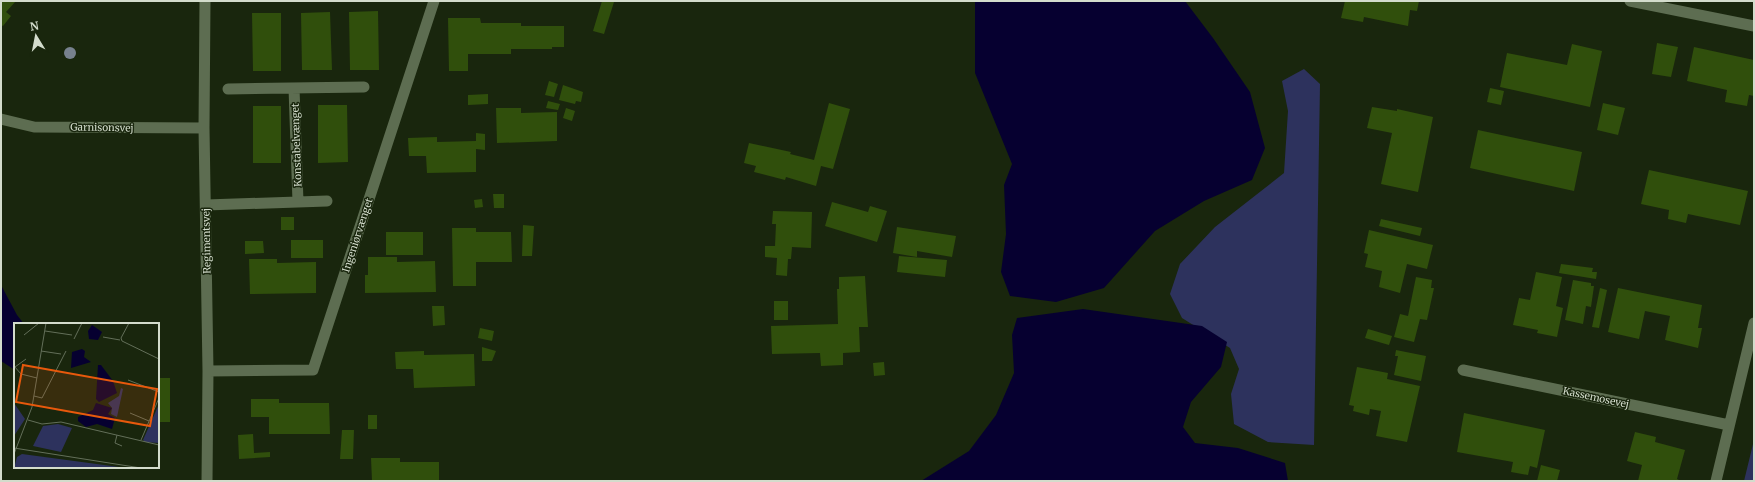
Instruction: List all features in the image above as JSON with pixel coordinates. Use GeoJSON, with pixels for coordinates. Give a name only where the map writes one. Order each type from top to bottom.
{"type":"FeatureCollection","features":[{"type":"Feature","properties":{"kind":"street","name":"Regimentsvej"},"geometry":{"type":"LineString","coordinates":[[205,1],[204,128],[208,371],[207,481]]}},
{"type":"Feature","properties":{"kind":"street","name":"Ingeniørvænget"},"geometry":{"type":"LineString","coordinates":[[208,371],[313,370],[434,1]]}},
{"type":"Feature","properties":{"kind":"street"},"geometry":{"type":"LineString","coordinates":[[1630,1],[1754,26]]}},
{"type":"Feature","properties":{"kind":"street"},"geometry":{"type":"LineString","coordinates":[[228,89],[364,87]]}},
{"type":"Feature","properties":{"kind":"street","name":"Konstabelvænget"},"geometry":{"type":"LineString","coordinates":[[294,88],[298,202]]}},
{"type":"Feature","properties":{"kind":"street","name":"Garnisonsvej"},"geometry":{"type":"LineString","coordinates":[[1,119],[34,127],[204,128]]}},
{"type":"Feature","properties":{"kind":"street"},"geometry":{"type":"LineString","coordinates":[[206,205],[327,201]]}},
{"type":"Feature","properties":{"kind":"street"},"geometry":{"type":"LineString","coordinates":[[1716,481],[1754,323]]}},
{"type":"Feature","properties":{"kind":"street","name":"Kassemosevej"},"geometry":{"type":"LineString","coordinates":[[1463,370],[1729,425]]}},
{"type":"Feature","properties":{"kind":"shaded area"},"geometry":{"type":"Polygon","coordinates":[[[975,1],[1185,1],[1213,38],[1250,92],[1265,148],[1252,180],[1204,201],[1155,231],[1104,288],[1056,302],[1010,296],[1001,272],[1006,234],[1004,185],[1012,164],[975,73],[975,1]]]}},
{"type":"Feature","properties":{"kind":"shaded area"},"geometry":{"type":"Polygon","coordinates":[[[1304,69],[1320,84],[1314,445],[1268,442],[1234,424],[1231,394],[1239,369],[1230,348],[1182,318],[1170,294],[1180,264],[1215,227],[1284,173],[1288,111],[1282,81],[1304,69]]]}},
{"type":"Feature","properties":{"kind":"shaded area"},"geometry":{"type":"Polygon","coordinates":[[[1,285],[17,315],[23,323],[14,323],[14,369],[1,361],[1,285]]]}},
{"type":"Feature","properties":{"kind":"shaded area"},"geometry":{"type":"Polygon","coordinates":[[[1083,309],[1202,326],[1227,342],[1221,367],[1191,402],[1183,427],[1195,443],[1238,448],[1285,463],[1288,481],[921,481],[969,451],[996,415],[1014,373],[1012,335],[1017,318],[1083,309]]]}},
{"type":"Feature","properties":{"kind":"shaded area"},"geometry":{"type":"Polygon","coordinates":[[[1754,440],[1754,481],[1744,481],[1754,440]]]}},
{"type":"Feature","properties":{"kind":"building"},"geometry":{"type":"Polygon","coordinates":[[[1,1],[16,1],[6,12],[11,16],[3,26],[1,25],[1,1]]]}},
{"type":"Feature","properties":{"kind":"building"},"geometry":{"type":"Polygon","coordinates":[[[602,1],[614,2],[604,34],[593,31],[602,1]]]}},
{"type":"Feature","properties":{"kind":"building"},"geometry":{"type":"Polygon","coordinates":[[[1345,1],[1419,1],[1417,11],[1410,10],[1408,26],[1364,17],[1363,22],[1341,18],[1345,1]]]}},
{"type":"Feature","properties":{"kind":"building"},"geometry":{"type":"Polygon","coordinates":[[[378,11],[379,70],[350,70],[349,12],[378,11]]]}},
{"type":"Feature","properties":{"kind":"building"},"geometry":{"type":"Polygon","coordinates":[[[330,12],[332,70],[302,70],[301,13],[330,12]]]}},
{"type":"Feature","properties":{"kind":"building"},"geometry":{"type":"Polygon","coordinates":[[[252,13],[281,13],[281,71],[253,71],[252,13]]]}},
{"type":"Feature","properties":{"kind":"building"},"geometry":{"type":"Polygon","coordinates":[[[448,18],[480,18],[481,23],[521,23],[521,26],[564,26],[564,47],[552,47],[552,49],[511,49],[511,54],[468,54],[468,71],[449,71],[448,18]]]}},
{"type":"Feature","properties":{"kind":"building"},"geometry":{"type":"Polygon","coordinates":[[[1657,43],[1678,47],[1671,77],[1652,74],[1657,43]]]}},
{"type":"Feature","properties":{"kind":"building"},"geometry":{"type":"Polygon","coordinates":[[[1572,44],[1602,51],[1590,107],[1500,87],[1507,53],[1567,65],[1572,44]]]}},
{"type":"Feature","properties":{"kind":"building"},"geometry":{"type":"Polygon","coordinates":[[[1694,47],[1754,60],[1754,96],[1749,95],[1747,106],[1725,102],[1727,90],[1687,81],[1694,47]]]}},
{"type":"Feature","properties":{"kind":"building"},"geometry":{"type":"Polygon","coordinates":[[[549,81],[558,84],[554,97],[545,95],[549,81]]]}},
{"type":"Feature","properties":{"kind":"building"},"geometry":{"type":"Polygon","coordinates":[[[563,85],[583,92],[581,102],[576,101],[575,104],[559,100],[563,85]]]}},
{"type":"Feature","properties":{"kind":"building"},"geometry":{"type":"Polygon","coordinates":[[[1490,88],[1504,91],[1501,105],[1487,102],[1490,88]]]}},
{"type":"Feature","properties":{"kind":"building"},"geometry":{"type":"Polygon","coordinates":[[[488,94],[488,104],[468,105],[468,95],[488,94]]]}},
{"type":"Feature","properties":{"kind":"building"},"geometry":{"type":"Polygon","coordinates":[[[548,101],[560,104],[558,110],[546,108],[548,101]]]}},
{"type":"Feature","properties":{"kind":"building"},"geometry":{"type":"Polygon","coordinates":[[[829,103],[850,109],[833,169],[821,166],[816,186],[786,177],[785,180],[754,172],[756,166],[744,163],[749,143],[791,152],[790,154],[814,160],[829,103]]]}},
{"type":"Feature","properties":{"kind":"building"},"geometry":{"type":"Polygon","coordinates":[[[1603,103],[1625,108],[1618,135],[1597,130],[1603,103]]]}},
{"type":"Feature","properties":{"kind":"building"},"geometry":{"type":"Polygon","coordinates":[[[318,105],[347,105],[348,162],[318,163],[318,105]]]}},
{"type":"Feature","properties":{"kind":"building"},"geometry":{"type":"Polygon","coordinates":[[[253,106],[281,106],[281,163],[253,163],[253,106]]]}},
{"type":"Feature","properties":{"kind":"building"},"geometry":{"type":"Polygon","coordinates":[[[1372,107],[1397,111],[1397,109],[1433,117],[1418,192],[1381,184],[1392,133],[1367,128],[1372,107]]]}},
{"type":"Feature","properties":{"kind":"building"},"geometry":{"type":"Polygon","coordinates":[[[496,108],[521,108],[521,113],[557,112],[557,141],[497,143],[496,108]]]}},
{"type":"Feature","properties":{"kind":"building"},"geometry":{"type":"Polygon","coordinates":[[[566,108],[575,111],[572,121],[563,118],[566,108]]]}},
{"type":"Feature","properties":{"kind":"building"},"geometry":{"type":"Polygon","coordinates":[[[1478,130],[1582,152],[1574,191],[1470,168],[1478,130]]]}},
{"type":"Feature","properties":{"kind":"building"},"geometry":{"type":"Polygon","coordinates":[[[476,133],[485,134],[485,150],[476,149],[476,172],[427,173],[426,156],[409,156],[408,138],[437,137],[437,142],[476,141],[476,133]]]}},
{"type":"Feature","properties":{"kind":"building"},"geometry":{"type":"Polygon","coordinates":[[[1649,170],[1748,191],[1740,225],[1688,214],[1686,223],[1668,219],[1669,210],[1641,204],[1649,170]]]}},
{"type":"Feature","properties":{"kind":"building"},"geometry":{"type":"Polygon","coordinates":[[[493,194],[504,194],[504,208],[494,208],[493,194]]]}},
{"type":"Feature","properties":{"kind":"building"},"geometry":{"type":"Polygon","coordinates":[[[482,199],[483,207],[475,208],[474,200],[482,199]]]}},
{"type":"Feature","properties":{"kind":"building"},"geometry":{"type":"Polygon","coordinates":[[[832,202],[868,212],[870,206],[887,211],[877,242],[825,226],[832,202]]]}},
{"type":"Feature","properties":{"kind":"building"},"geometry":{"type":"Polygon","coordinates":[[[773,211],[812,212],[811,248],[792,247],[791,259],[788,259],[787,276],[776,275],[777,258],[765,257],[765,246],[775,246],[776,224],[772,224],[773,211]]]}},
{"type":"Feature","properties":{"kind":"building"},"geometry":{"type":"Polygon","coordinates":[[[281,217],[294,217],[294,230],[281,230],[281,217]]]}},
{"type":"Feature","properties":{"kind":"building"},"geometry":{"type":"Polygon","coordinates":[[[1381,219],[1422,228],[1420,236],[1379,226],[1381,219]]]}},
{"type":"Feature","properties":{"kind":"building"},"geometry":{"type":"Polygon","coordinates":[[[523,225],[534,226],[532,256],[522,256],[523,225]]]}},
{"type":"Feature","properties":{"kind":"building"},"geometry":{"type":"Polygon","coordinates":[[[897,227],[956,236],[952,257],[917,251],[917,257],[893,253],[897,227]]]}},
{"type":"Feature","properties":{"kind":"building"},"geometry":{"type":"Polygon","coordinates":[[[452,228],[476,228],[476,232],[511,232],[512,262],[476,262],[476,286],[453,286],[452,228]]]}},
{"type":"Feature","properties":{"kind":"building"},"geometry":{"type":"Polygon","coordinates":[[[1369,230],[1433,245],[1427,269],[1407,264],[1400,293],[1379,287],[1382,271],[1365,267],[1368,254],[1364,253],[1369,230]]]}},
{"type":"Feature","properties":{"kind":"building"},"geometry":{"type":"Polygon","coordinates":[[[386,232],[423,232],[423,255],[386,255],[386,232]]]}},
{"type":"Feature","properties":{"kind":"building"},"geometry":{"type":"Polygon","coordinates":[[[291,240],[323,240],[323,258],[291,258],[291,240]]]}},
{"type":"Feature","properties":{"kind":"building"},"geometry":{"type":"Polygon","coordinates":[[[245,241],[263,241],[264,253],[245,254],[245,241]]]}},
{"type":"Feature","properties":{"kind":"building"},"geometry":{"type":"Polygon","coordinates":[[[899,256],[947,260],[945,277],[897,272],[899,256]]]}},
{"type":"Feature","properties":{"kind":"building"},"geometry":{"type":"Polygon","coordinates":[[[368,257],[397,257],[397,262],[435,261],[436,292],[365,293],[365,275],[368,275],[368,257]]]}},
{"type":"Feature","properties":{"kind":"building"},"geometry":{"type":"Polygon","coordinates":[[[249,259],[277,259],[277,263],[316,262],[316,293],[250,294],[249,259]]]}},
{"type":"Feature","properties":{"kind":"building"},"geometry":{"type":"Polygon","coordinates":[[[1561,264],[1593,268],[1592,272],[1597,272],[1596,279],[1559,273],[1561,264]]]}},
{"type":"Feature","properties":{"kind":"building"},"geometry":{"type":"Polygon","coordinates":[[[1536,272],[1562,277],[1556,306],[1563,308],[1557,337],[1537,333],[1538,330],[1513,325],[1519,298],[1530,300],[1536,272]]]}},
{"type":"Feature","properties":{"kind":"building"},"geometry":{"type":"Polygon","coordinates":[[[865,276],[868,327],[859,327],[860,352],[843,353],[843,365],[821,366],[820,353],[772,354],[771,326],[838,324],[837,289],[839,289],[839,277],[865,276]]]}},
{"type":"Feature","properties":{"kind":"building"},"geometry":{"type":"Polygon","coordinates":[[[1416,277],[1432,280],[1431,288],[1434,288],[1427,320],[1420,319],[1414,342],[1394,337],[1400,314],[1408,316],[1416,277]]]}},
{"type":"Feature","properties":{"kind":"building"},"geometry":{"type":"Polygon","coordinates":[[[1573,280],[1591,283],[1591,286],[1594,286],[1591,307],[1586,306],[1583,324],[1565,320],[1573,280]]]}},
{"type":"Feature","properties":{"kind":"building"},"geometry":{"type":"Polygon","coordinates":[[[1600,288],[1607,290],[1599,328],[1592,327],[1600,288]]]}},
{"type":"Feature","properties":{"kind":"building"},"geometry":{"type":"Polygon","coordinates":[[[1618,288],[1702,305],[1698,328],[1702,328],[1698,348],[1665,340],[1670,316],[1645,311],[1639,339],[1608,332],[1618,288]]]}},
{"type":"Feature","properties":{"kind":"building"},"geometry":{"type":"Polygon","coordinates":[[[774,301],[788,301],[788,320],[774,320],[774,301]]]}},
{"type":"Feature","properties":{"kind":"building"},"geometry":{"type":"Polygon","coordinates":[[[432,306],[444,306],[445,325],[433,326],[432,306]]]}},
{"type":"Feature","properties":{"kind":"building"},"geometry":{"type":"Polygon","coordinates":[[[480,328],[494,331],[492,341],[478,338],[480,328]]]}},
{"type":"Feature","properties":{"kind":"building"},"geometry":{"type":"Polygon","coordinates":[[[1368,329],[1392,336],[1389,345],[1365,338],[1368,329]]]}},
{"type":"Feature","properties":{"kind":"building"},"geometry":{"type":"Polygon","coordinates":[[[482,347],[496,351],[492,361],[482,361],[482,347]]]}},
{"type":"Feature","properties":{"kind":"building"},"geometry":{"type":"Polygon","coordinates":[[[1396,350],[1426,356],[1421,381],[1394,375],[1398,356],[1395,356],[1396,350]]]}},
{"type":"Feature","properties":{"kind":"building"},"geometry":{"type":"Polygon","coordinates":[[[424,351],[424,355],[474,354],[475,386],[414,388],[413,369],[396,369],[395,352],[424,351]]]}},
{"type":"Feature","properties":{"kind":"building"},"geometry":{"type":"Polygon","coordinates":[[[884,362],[885,375],[874,376],[873,363],[884,362]]]}},
{"type":"Feature","properties":{"kind":"building"},"geometry":{"type":"Polygon","coordinates":[[[1357,367],[1388,373],[1387,379],[1420,386],[1407,442],[1376,436],[1381,411],[1370,409],[1369,415],[1353,411],[1354,406],[1349,405],[1357,367]]]}},
{"type":"Feature","properties":{"kind":"building"},"geometry":{"type":"Polygon","coordinates":[[[159,378],[170,378],[170,422],[159,422],[159,378]]]}},
{"type":"Feature","properties":{"kind":"building"},"geometry":{"type":"Polygon","coordinates":[[[251,399],[279,399],[279,403],[329,403],[330,434],[269,434],[269,417],[251,417],[251,399]]]}},
{"type":"Feature","properties":{"kind":"building"},"geometry":{"type":"Polygon","coordinates":[[[1464,413],[1545,430],[1537,468],[1530,466],[1528,475],[1511,472],[1513,462],[1457,452],[1464,413]]]}},
{"type":"Feature","properties":{"kind":"building"},"geometry":{"type":"Polygon","coordinates":[[[368,415],[377,415],[377,429],[368,429],[368,415]]]}},
{"type":"Feature","properties":{"kind":"building"},"geometry":{"type":"Polygon","coordinates":[[[342,430],[354,430],[353,459],[340,459],[342,430]]]}},
{"type":"Feature","properties":{"kind":"building"},"geometry":{"type":"Polygon","coordinates":[[[1635,432],[1656,437],[1655,442],[1685,450],[1677,479],[1681,481],[1638,481],[1642,465],[1627,461],[1635,432]]]}},
{"type":"Feature","properties":{"kind":"building"},"geometry":{"type":"Polygon","coordinates":[[[253,434],[254,453],[270,452],[270,457],[239,459],[238,435],[253,434]]]}},
{"type":"Feature","properties":{"kind":"building"},"geometry":{"type":"Polygon","coordinates":[[[371,458],[400,458],[400,462],[439,462],[439,481],[372,481],[371,458]]]}},
{"type":"Feature","properties":{"kind":"building"},"geometry":{"type":"Polygon","coordinates":[[[1541,465],[1560,470],[1557,481],[1537,481],[1541,465]]]}}]}
